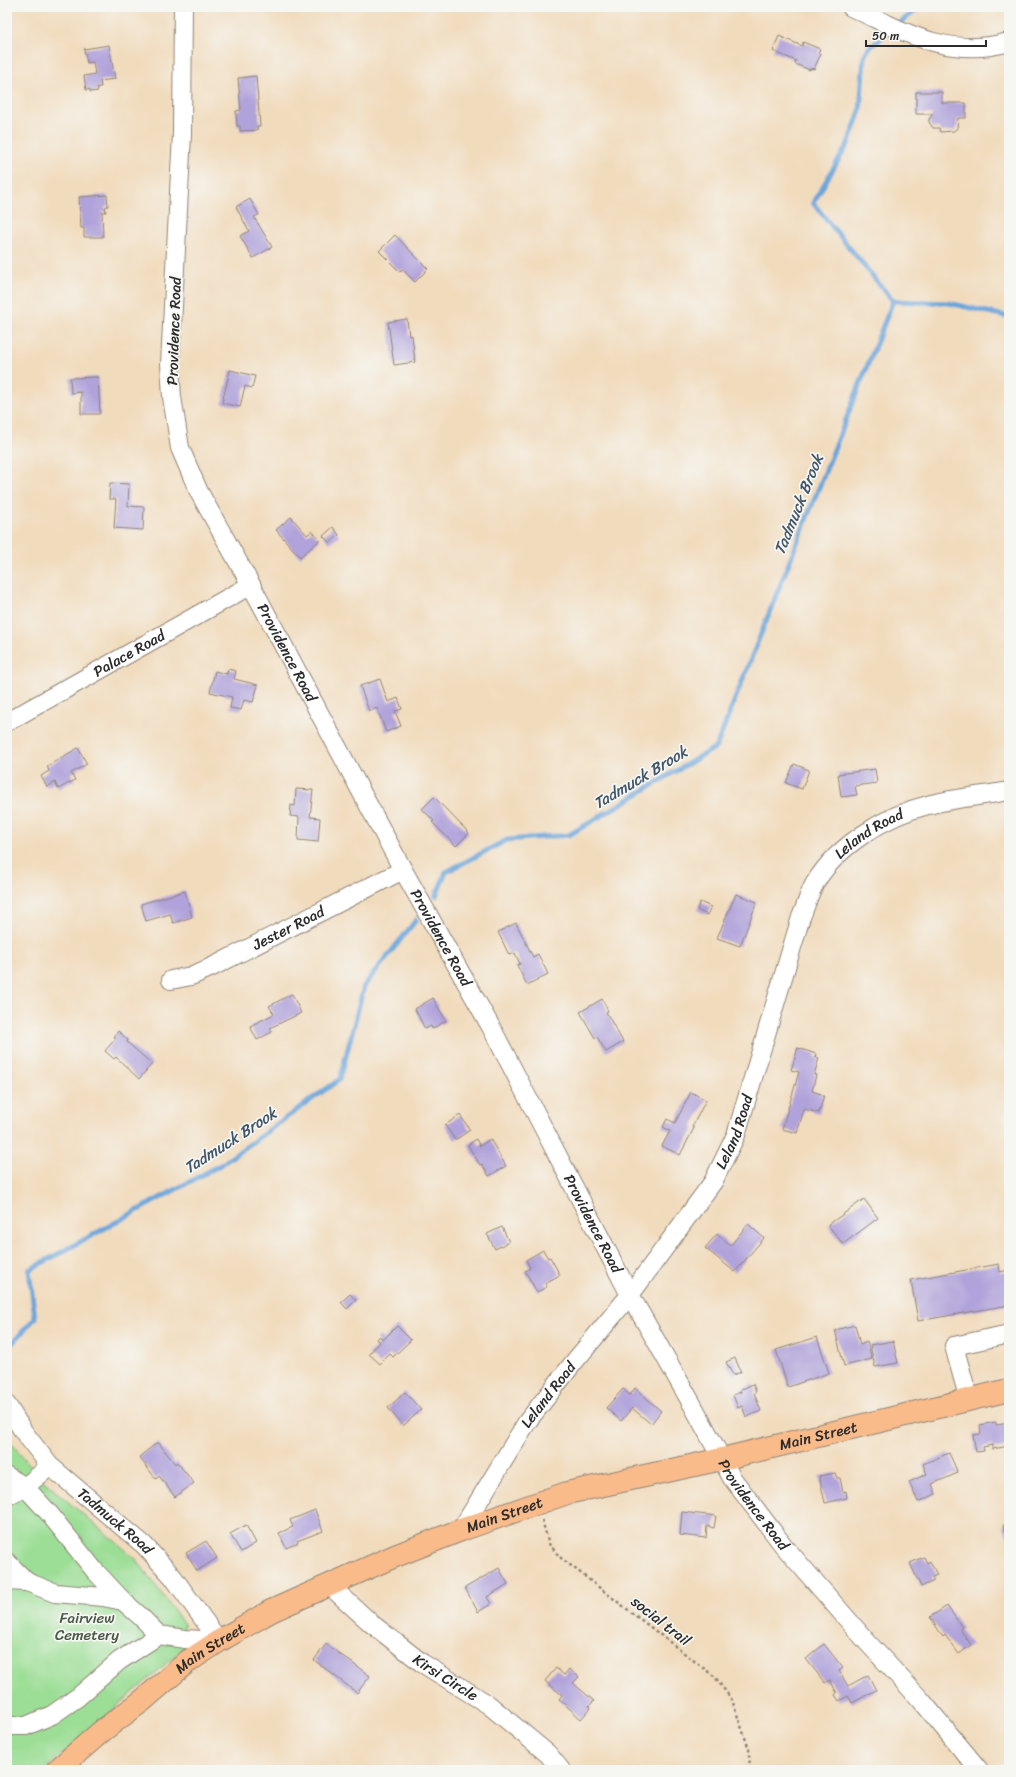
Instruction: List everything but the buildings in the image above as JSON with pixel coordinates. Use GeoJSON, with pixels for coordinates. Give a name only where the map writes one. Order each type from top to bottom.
{"type":"FeatureCollection","features":[{"type":"Feature","properties":{"kind":"main road","name":"Main Street"},"geometry":{"type":"LineString","coordinates":[[57,1770],[102,1731],[142,1701],[187,1662],[219,1641],[271,1611],[461,1530],[567,1493],[722,1459],[1009,1390]]}},
{"type":"Feature","properties":{"kind":"street","name":"Providence Road"},"geometry":{"type":"LineString","coordinates":[[183,7],[182,134],[170,364],[172,397],[180,448],[199,492],[403,870],[494,1033],[630,1294],[732,1478],[783,1545],[868,1643],[921,1700],[979,1770]]}},
{"type":"Feature","properties":{"kind":"street"},"geometry":{"type":"LineString","coordinates":[[851,7],[928,42],[962,48],[992,47],[1009,42]]}},
{"type":"Feature","properties":{"kind":"street","name":"Palace Road"},"geometry":{"type":"LineString","coordinates":[[7,722],[250,585]]}},
{"type":"Feature","properties":{"kind":"street","name":"Leland Road"},"geometry":{"type":"LineString","coordinates":[[461,1530],[527,1422],[630,1294],[713,1182],[736,1136],[801,917],[815,883],[833,860],[853,842],[875,827],[906,812],[927,805],[1009,791]]}},
{"type":"Feature","properties":{"kind":"street","name":"Jester Road"},"geometry":{"type":"LineString","coordinates":[[171,980],[191,976],[212,967],[403,870]]}},
{"type":"Feature","properties":{"kind":"street"},"geometry":{"type":"LineString","coordinates":[[969,1400],[954,1346],[1009,1334]]}},
{"type":"Feature","properties":{"kind":"street","name":"Tadmuck Road"},"geometry":{"type":"LineString","coordinates":[[7,1405],[23,1431],[50,1466],[144,1545],[173,1577],[219,1641]]}},
{"type":"Feature","properties":{"kind":"street"},"geometry":{"type":"LineString","coordinates":[[7,1496],[25,1487],[50,1466]]}},
{"type":"Feature","properties":{"kind":"street"},"geometry":{"type":"LineString","coordinates":[[7,1476],[25,1487],[48,1512],[95,1571],[123,1601],[159,1635],[185,1639],[219,1641]]}},
{"type":"Feature","properties":{"kind":"street"},"geometry":{"type":"LineString","coordinates":[[7,1562],[27,1582]]}},
{"type":"Feature","properties":{"kind":"street"},"geometry":{"type":"LineString","coordinates":[[7,1582],[27,1582],[55,1593],[103,1597],[123,1601]]}},
{"type":"Feature","properties":{"kind":"street","name":"Kirsi Circle"},"geometry":{"type":"LineString","coordinates":[[329,1585],[372,1624],[422,1663],[489,1705],[548,1754],[561,1770]]}},
{"type":"Feature","properties":{"kind":"street"},"geometry":{"type":"LineString","coordinates":[[7,1726],[26,1726],[52,1715],[78,1697],[119,1661],[159,1635]]}},
{"type":"Feature","properties":{"kind":"path","name":"social trail"},"geometry":{"type":"LineString","coordinates":[[537,1503],[549,1544],[560,1558],[715,1677],[732,1700],[749,1749],[750,1770]]}},
{"type":"Feature","properties":{"kind":"green space","name":"Fairview Cemetery"},"geometry":{"type":"Polygon","coordinates":[[[7,1438],[40,1478],[136,1559],[184,1624],[183,1649],[44,1770],[7,1770],[7,1438]]]}},
{"type":"Feature","properties":{"kind":"waterway","name":"Tadmuck Brook"},"geometry":{"type":"LineString","coordinates":[[897,25],[920,7]]}},
{"type":"Feature","properties":{"kind":"waterway","name":"Tadmuck Brook"},"geometry":{"type":"LineString","coordinates":[[436,896],[446,872],[507,840],[569,835],[716,747],[893,301],[813,203],[848,144],[860,111],[864,57],[868,49],[891,30]]}},
{"type":"Feature","properties":{"kind":"waterway"},"geometry":{"type":"LineString","coordinates":[[893,301],[949,303],[1009,317]]}},
{"type":"Feature","properties":{"kind":"waterway","name":"Tadmuck Brook"},"geometry":{"type":"LineString","coordinates":[[7,1349],[35,1318],[29,1270],[222,1164],[340,1079],[364,986],[416,920]]}}]}
